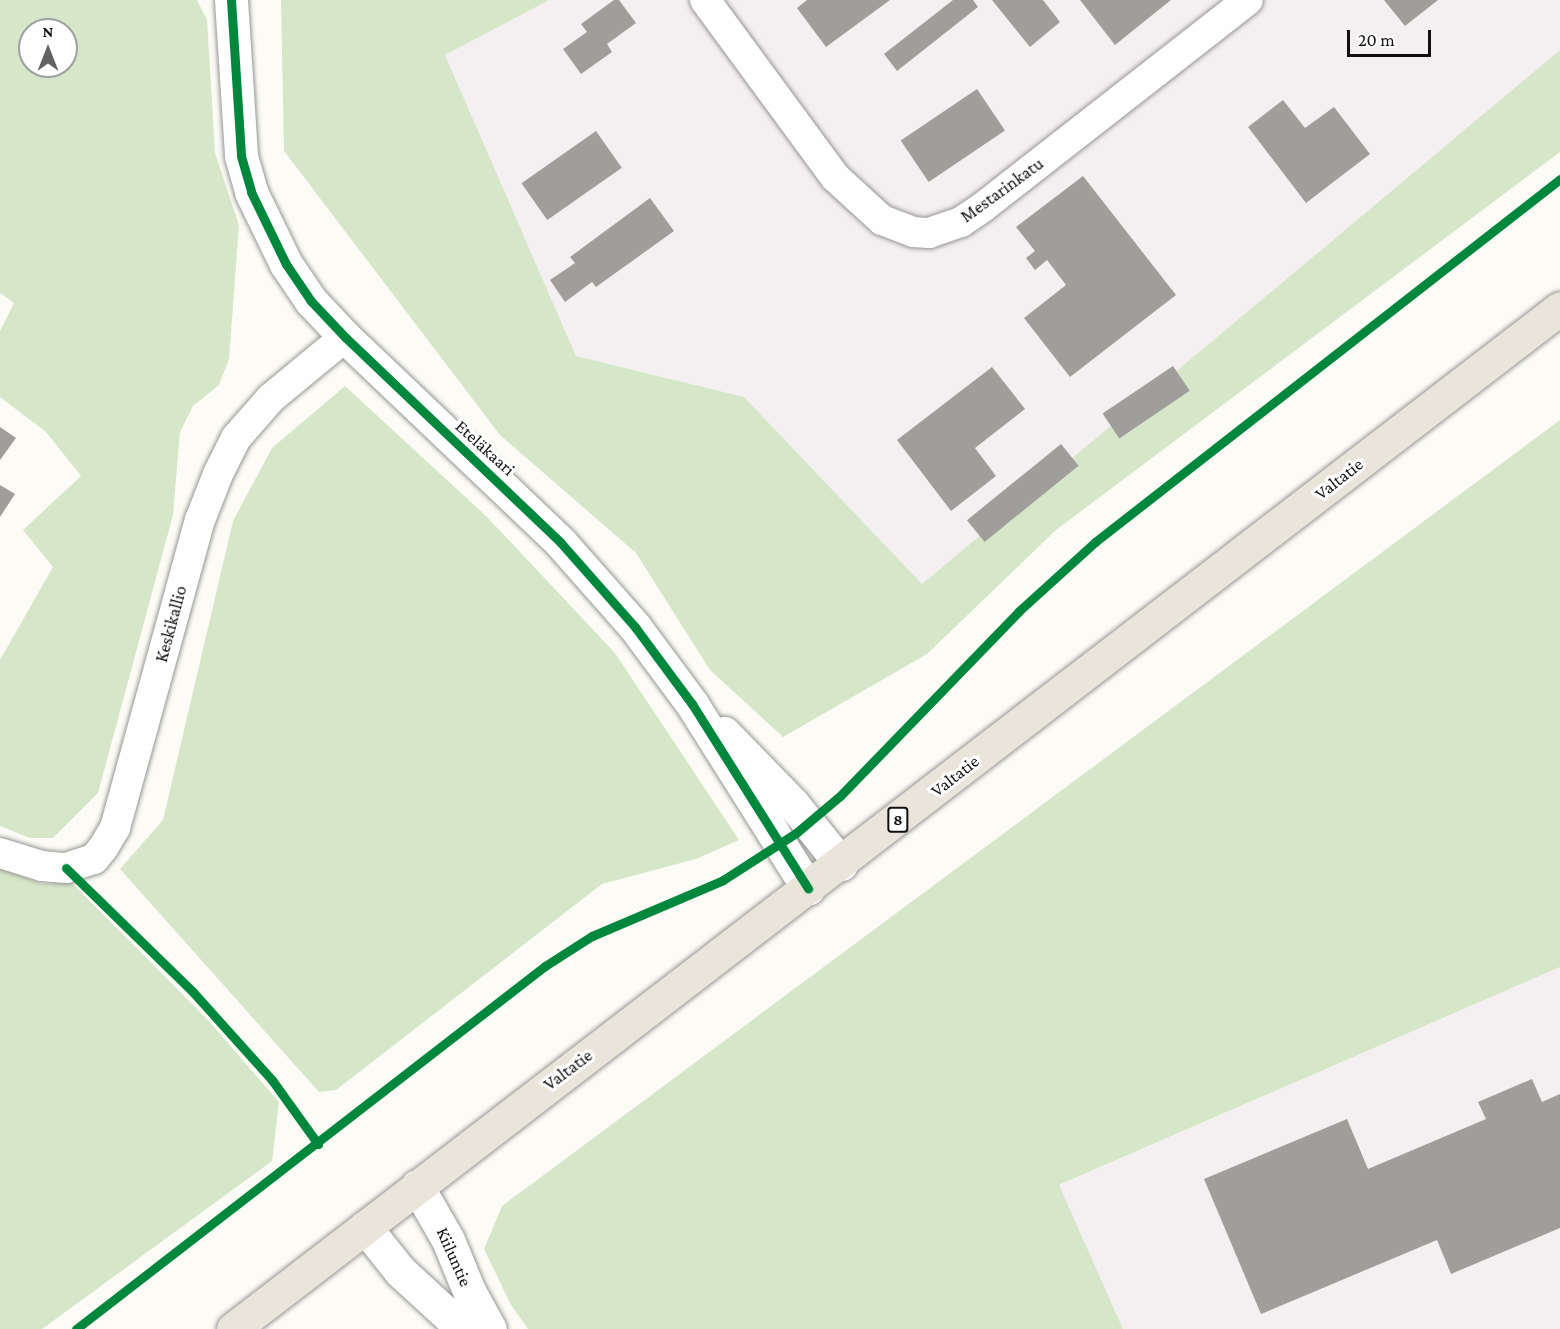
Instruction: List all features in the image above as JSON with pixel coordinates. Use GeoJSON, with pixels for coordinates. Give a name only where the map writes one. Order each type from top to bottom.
{"type":"FeatureCollection","features":[{"type":"Feature","properties":{"kind":"highway","name":"Valtatie"},"geometry":{"type":"LineString","coordinates":[[233,1329],[417,1186],[841,864],[1560,308]]}},
{"type":"Feature","properties":{"kind":"street","name":"Eteläkaari"},"geometry":{"type":"LineString","coordinates":[[231,0],[241,156],[251,192],[286,264],[311,302],[561,543],[635,627],[692,704],[754,808],[808,888]]}},
{"type":"Feature","properties":{"kind":"street","name":"Mestarinkatu"},"geometry":{"type":"LineString","coordinates":[[705,0],[835,177],[882,220],[913,232],[929,233],[961,222],[983,207],[1248,0]]}},
{"type":"Feature","properties":{"kind":"street","name":"Keskikallio"},"geometry":{"type":"LineString","coordinates":[[0,853],[33,864],[66,867],[94,859],[103,848],[115,828],[200,520],[218,474],[236,438],[271,398],[345,337]]}},
{"type":"Feature","properties":{"kind":"street","name":"Eteläkaari"},"geometry":{"type":"LineString","coordinates":[[692,704],[793,804],[841,864]]}},
{"type":"Feature","properties":{"kind":"street","name":"Kiiluntie"},"geometry":{"type":"LineString","coordinates":[[417,1186],[448,1240],[469,1291],[490,1329]]}},
{"type":"Feature","properties":{"kind":"street","name":"Kiiluntie"},"geometry":{"type":"LineString","coordinates":[[364,1227],[400,1271],[463,1329]]}},
{"type":"Feature","properties":{"kind":"shaded area"},"geometry":{"type":"Polygon","coordinates":[[[549,0],[1560,0],[1560,50],[922,584],[744,397],[576,356],[444,54],[549,0]]]}},
{"type":"Feature","properties":{"kind":"shaded area"},"geometry":{"type":"Polygon","coordinates":[[[1560,967],[1560,1329],[1123,1329],[1058,1186],[1560,967]]]}},
{"type":"Feature","properties":{"kind":"green space"},"geometry":{"type":"Polygon","coordinates":[[[0,0],[197,0],[207,20],[215,153],[239,225],[229,359],[219,385],[193,406],[180,432],[173,515],[98,793],[53,838],[30,838],[0,826],[0,660],[53,567],[23,530],[81,476],[46,432],[0,397],[0,331],[14,303],[0,293],[0,0]]]}},
{"type":"Feature","properties":{"kind":"green space"},"geometry":{"type":"Polygon","coordinates":[[[281,0],[549,0],[445,55],[576,356],[744,397],[922,584],[1560,50],[1560,152],[1056,530],[927,654],[783,737],[710,670],[636,553],[500,435],[284,151],[281,0]]]}},
{"type":"Feature","properties":{"kind":"green space"},"geometry":{"type":"Polygon","coordinates":[[[345,386],[486,516],[615,653],[739,840],[696,859],[602,884],[336,1090],[319,1092],[120,869],[163,820],[233,521],[272,448],[345,386]]]}},
{"type":"Feature","properties":{"kind":"green space"},"geometry":{"type":"Polygon","coordinates":[[[1560,420],[1560,967],[1059,1185],[1123,1329],[528,1329],[511,1305],[484,1249],[502,1206],[1560,420]]]}},
{"type":"Feature","properties":{"kind":"green space"},"geometry":{"type":"Polygon","coordinates":[[[0,868],[43,884],[71,882],[208,1020],[279,1102],[272,1161],[42,1329],[0,1329],[0,868]]]}},
{"type":"Feature","properties":{"kind":"building"},"geometry":{"type":"Polygon","coordinates":[[[614,0],[619,0],[636,23],[607,44],[612,52],[581,74],[563,49],[587,32],[581,24],[614,0]]]}},
{"type":"Feature","properties":{"kind":"building"},"geometry":{"type":"Polygon","coordinates":[[[807,0],[890,0],[826,47],[797,8],[807,0]]]}},
{"type":"Feature","properties":{"kind":"building"},"geometry":{"type":"Polygon","coordinates":[[[953,0],[973,0],[978,7],[897,71],[884,54],[953,0]]]}},
{"type":"Feature","properties":{"kind":"building"},"geometry":{"type":"Polygon","coordinates":[[[992,0],[1043,0],[1060,22],[1030,47],[992,0]]]}},
{"type":"Feature","properties":{"kind":"building"},"geometry":{"type":"Polygon","coordinates":[[[1080,0],[1171,0],[1115,45],[1080,0]]]}},
{"type":"Feature","properties":{"kind":"building"},"geometry":{"type":"Polygon","coordinates":[[[1384,0],[1438,0],[1405,26],[1384,0]]]}},
{"type":"Feature","properties":{"kind":"building"},"geometry":{"type":"Polygon","coordinates":[[[977,89],[1005,130],[929,182],[901,140],[977,89]]]}},
{"type":"Feature","properties":{"kind":"building"},"geometry":{"type":"Polygon","coordinates":[[[1283,100],[1305,128],[1334,107],[1370,154],[1306,203],[1248,127],[1283,100]]]}},
{"type":"Feature","properties":{"kind":"building"},"geometry":{"type":"Polygon","coordinates":[[[596,131],[622,168],[547,220],[521,183],[596,131]]]}},
{"type":"Feature","properties":{"kind":"building"},"geometry":{"type":"Polygon","coordinates":[[[1083,176],[1176,295],[1070,377],[1024,318],[1066,285],[1047,260],[1035,270],[1026,258],[1035,251],[1016,227],[1083,176]]]}},
{"type":"Feature","properties":{"kind":"building"},"geometry":{"type":"Polygon","coordinates":[[[650,198],[674,231],[596,287],[592,282],[565,302],[550,280],[575,263],[570,257],[650,198]]]}},
{"type":"Feature","properties":{"kind":"building"},"geometry":{"type":"Polygon","coordinates":[[[1173,366],[1190,391],[1119,438],[1103,414],[1173,366]]]}},
{"type":"Feature","properties":{"kind":"building"},"geometry":{"type":"Polygon","coordinates":[[[992,367],[1025,409],[975,448],[996,476],[951,511],[897,440],[992,367]]]}},
{"type":"Feature","properties":{"kind":"building"},"geometry":{"type":"Polygon","coordinates":[[[0,427],[16,438],[0,460],[0,427]]]}},
{"type":"Feature","properties":{"kind":"building"},"geometry":{"type":"Polygon","coordinates":[[[1061,444],[1079,466],[985,542],[967,520],[1061,444]]]}},
{"type":"Feature","properties":{"kind":"building"},"geometry":{"type":"Polygon","coordinates":[[[0,485],[15,494],[0,517],[0,485]]]}},
{"type":"Feature","properties":{"kind":"building"},"geometry":{"type":"Polygon","coordinates":[[[1532,1079],[1542,1102],[1560,1094],[1560,1228],[1451,1274],[1437,1240],[1261,1314],[1204,1179],[1347,1119],[1368,1169],[1486,1119],[1478,1102],[1532,1079]]]}},
{"type":"Feature","properties":{"kind":"cycle path"},"geometry":{"type":"LineString","coordinates":[[231,0],[241,156],[251,192],[286,264],[311,301],[345,337],[561,543],[635,627],[692,704],[808,888]]}},
{"type":"Feature","properties":{"kind":"cycle path"},"geometry":{"type":"LineString","coordinates":[[76,1329],[545,966],[592,936],[723,880],[796,833],[840,796],[1019,611],[1095,542],[1560,179]]}},
{"type":"Feature","properties":{"kind":"cycle path"},"geometry":{"type":"LineString","coordinates":[[66,868],[193,992],[272,1080],[318,1144]]}}]}
